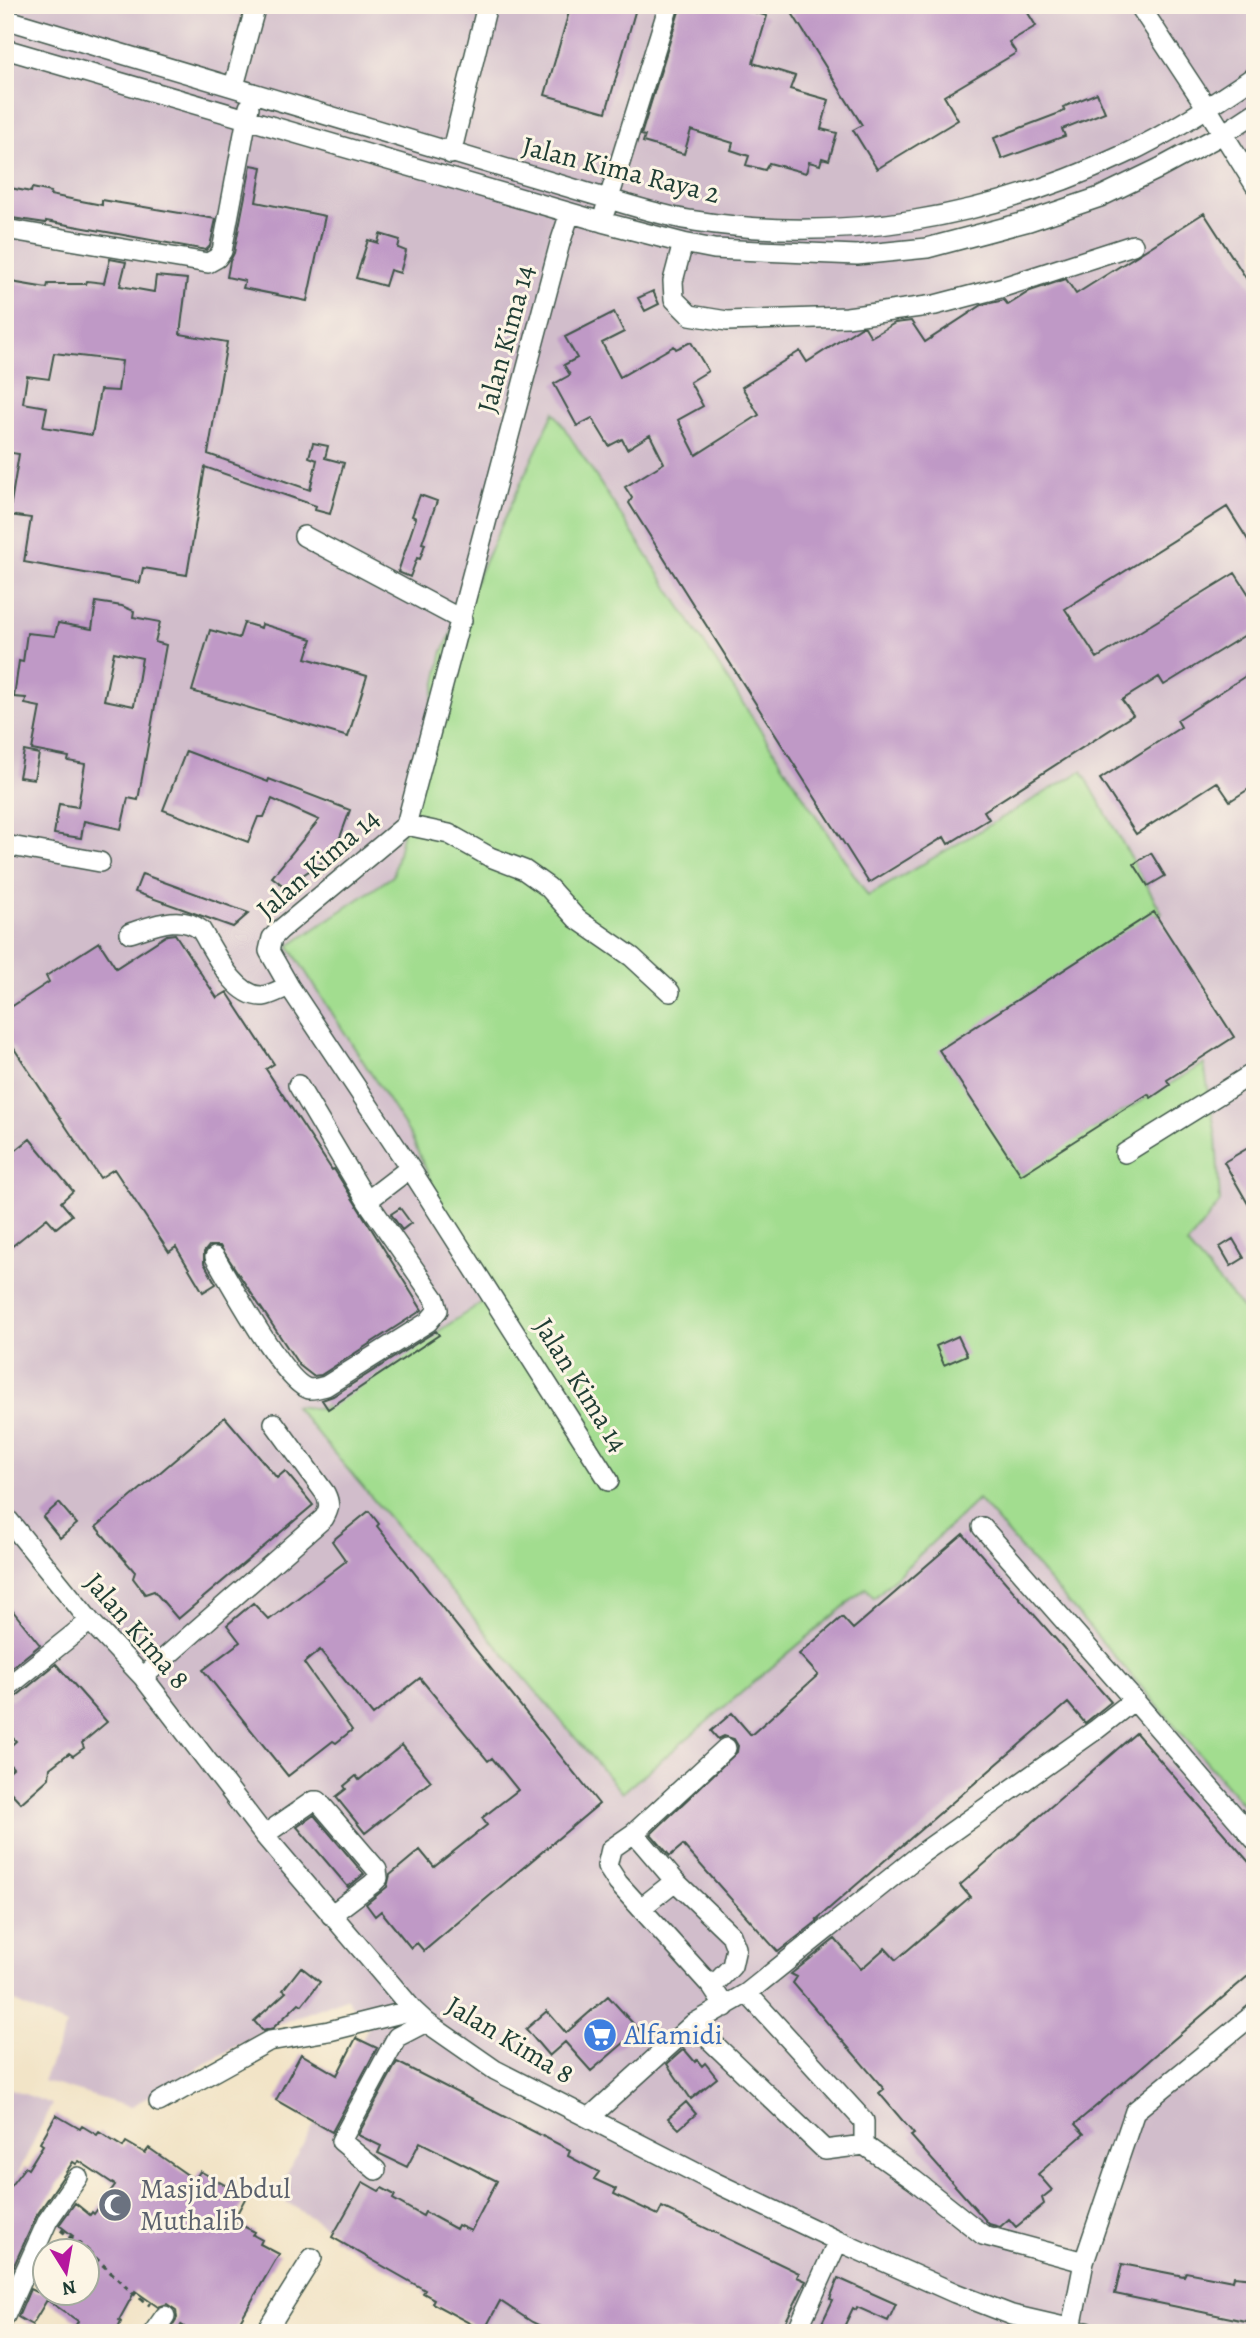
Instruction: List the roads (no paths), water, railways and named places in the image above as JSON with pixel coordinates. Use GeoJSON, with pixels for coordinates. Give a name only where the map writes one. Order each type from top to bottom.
{"type":"FeatureCollection","features":[{"type":"Feature","properties":{"kind":"street"},"geometry":{"type":"LineString","coordinates":[[234,86],[256,5]]}},
{"type":"Feature","properties":{"kind":"street"},"geometry":{"type":"LineString","coordinates":[[451,154],[487,5]]}},
{"type":"Feature","properties":{"kind":"street"},"geometry":{"type":"LineString","coordinates":[[602,222],[669,5]]}},
{"type":"Feature","properties":{"kind":"street"},"geometry":{"type":"LineString","coordinates":[[1139,5],[1255,185]]}},
{"type":"Feature","properties":{"kind":"street","name":"Jalan Kima Raya 2"},"geometry":{"type":"LineString","coordinates":[[5,19],[608,199],[692,221],[807,230],[884,227],[959,214],[1068,178],[1125,155],[1207,108],[1255,76]]}},
{"type":"Feature","properties":{"kind":"street","name":"Jalan Kima Raya 2"},"geometry":{"type":"LineString","coordinates":[[5,49],[570,213],[714,249],[857,255],[927,248],[1029,221],[1100,197],[1223,134],[1255,113]]}},
{"type":"Feature","properties":{"kind":"street"},"geometry":{"type":"LineString","coordinates":[[5,229],[208,263],[222,251],[253,92]]}},
{"type":"Feature","properties":{"kind":"street","name":"Jalan Kima 14"},"geometry":{"type":"LineString","coordinates":[[570,213],[406,825],[272,938],[270,951],[289,986],[410,1168],[609,1481]]}},
{"type":"Feature","properties":{"kind":"street"},"geometry":{"type":"LineString","coordinates":[[683,243],[673,281],[674,299],[690,315],[727,321],[847,317],[935,305],[1000,288],[1133,245]]}},
{"type":"Feature","properties":{"kind":"street"},"geometry":{"type":"LineString","coordinates":[[304,536],[462,620]]}},
{"type":"Feature","properties":{"kind":"street"},"geometry":{"type":"LineString","coordinates":[[406,825],[449,834],[490,857],[524,870],[548,887],[577,919],[632,957],[670,992]]}},
{"type":"Feature","properties":{"kind":"street"},"geometry":{"type":"LineString","coordinates":[[5,845],[100,862]]}},
{"type":"Feature","properties":{"kind":"street"},"geometry":{"type":"LineString","coordinates":[[130,933],[169,921],[193,924],[201,930],[238,988],[251,995],[264,996],[289,986]]}},
{"type":"Feature","properties":{"kind":"street"},"geometry":{"type":"LineString","coordinates":[[1125,1153],[1255,1072]]}},
{"type":"Feature","properties":{"kind":"street"},"geometry":{"type":"LineString","coordinates":[[215,1257],[260,1334],[300,1384],[309,1389],[326,1386],[428,1322],[439,1310],[435,1298],[367,1201],[298,1085]]}},
{"type":"Feature","properties":{"kind":"street"},"geometry":{"type":"LineString","coordinates":[[367,1201],[410,1168]]}},
{"type":"Feature","properties":{"kind":"street"},"geometry":{"type":"LineString","coordinates":[[143,1677],[324,1518],[329,1509],[325,1493],[274,1423]]}},
{"type":"Feature","properties":{"kind":"street","name":"Jalan Kima 8"},"geometry":{"type":"LineString","coordinates":[[5,1517],[90,1621],[143,1677],[264,1835],[419,2016],[495,2070],[838,2241],[1012,2315],[1081,2331]]}},
{"type":"Feature","properties":{"kind":"street"},"geometry":{"type":"LineString","coordinates":[[982,1527],[1255,1840]]}},
{"type":"Feature","properties":{"kind":"street"},"geometry":{"type":"LineString","coordinates":[[5,1689],[90,1621]]}},
{"type":"Feature","properties":{"kind":"street"},"geometry":{"type":"LineString","coordinates":[[589,2118],[693,2024],[747,1993],[922,1853],[1134,1700]]}},
{"type":"Feature","properties":{"kind":"street"},"geometry":{"type":"LineString","coordinates":[[725,2007],[712,1987],[618,1883],[607,1866],[611,1849],[634,1833],[726,1748]]}},
{"type":"Feature","properties":{"kind":"street"},"geometry":{"type":"LineString","coordinates":[[264,1835],[313,1801],[318,1801],[377,1870],[378,1878],[331,1915]]}},
{"type":"Feature","properties":{"kind":"street"},"geometry":{"type":"LineString","coordinates":[[634,1833],[675,1881],[731,1935],[736,1948],[732,1966],[712,1987]]}},
{"type":"Feature","properties":{"kind":"street"},"geometry":{"type":"LineString","coordinates":[[641,1908],[675,1881]]}},
{"type":"Feature","properties":{"kind":"street"},"geometry":{"type":"LineString","coordinates":[[747,1993],[864,2121],[864,2145]]}},
{"type":"Feature","properties":{"kind":"street"},"geometry":{"type":"LineString","coordinates":[[1081,2331],[1084,2262],[1135,2111],[1255,2013]]}},
{"type":"Feature","properties":{"kind":"street"},"geometry":{"type":"LineString","coordinates":[[159,2102],[270,2041],[419,2016]]}},
{"type":"Feature","properties":{"kind":"street"},"geometry":{"type":"LineString","coordinates":[[376,2170],[341,2141],[397,2036],[419,2016]]}},
{"type":"Feature","properties":{"kind":"street"},"geometry":{"type":"LineString","coordinates":[[693,2024],[825,2150],[864,2145],[914,2180],[983,2235],[1084,2262]]}},
{"type":"Feature","properties":{"kind":"street"},"geometry":{"type":"LineString","coordinates":[[5,2316],[48,2220],[78,2177]]}},
{"type":"Feature","properties":{"kind":"street"},"geometry":{"type":"LineString","coordinates":[[796,2333],[838,2241]]}},
{"type":"Feature","properties":{"kind":"street"},"geometry":{"type":"LineString","coordinates":[[265,2333],[312,2258]]}},
{"type":"Feature","properties":{"kind":"street"},"geometry":{"type":"LineString","coordinates":[[153,2333],[165,2316]]}},
{"type":"Feature","properties":{"kind":"place","name":"Alfamidi"},"geometry":{"type":"Point","coordinates":[600,2035]}},
{"type":"Feature","properties":{"kind":"place","name":"Masjid Abdul Muthalib"},"geometry":{"type":"Point","coordinates":[115,2205]}}]}
